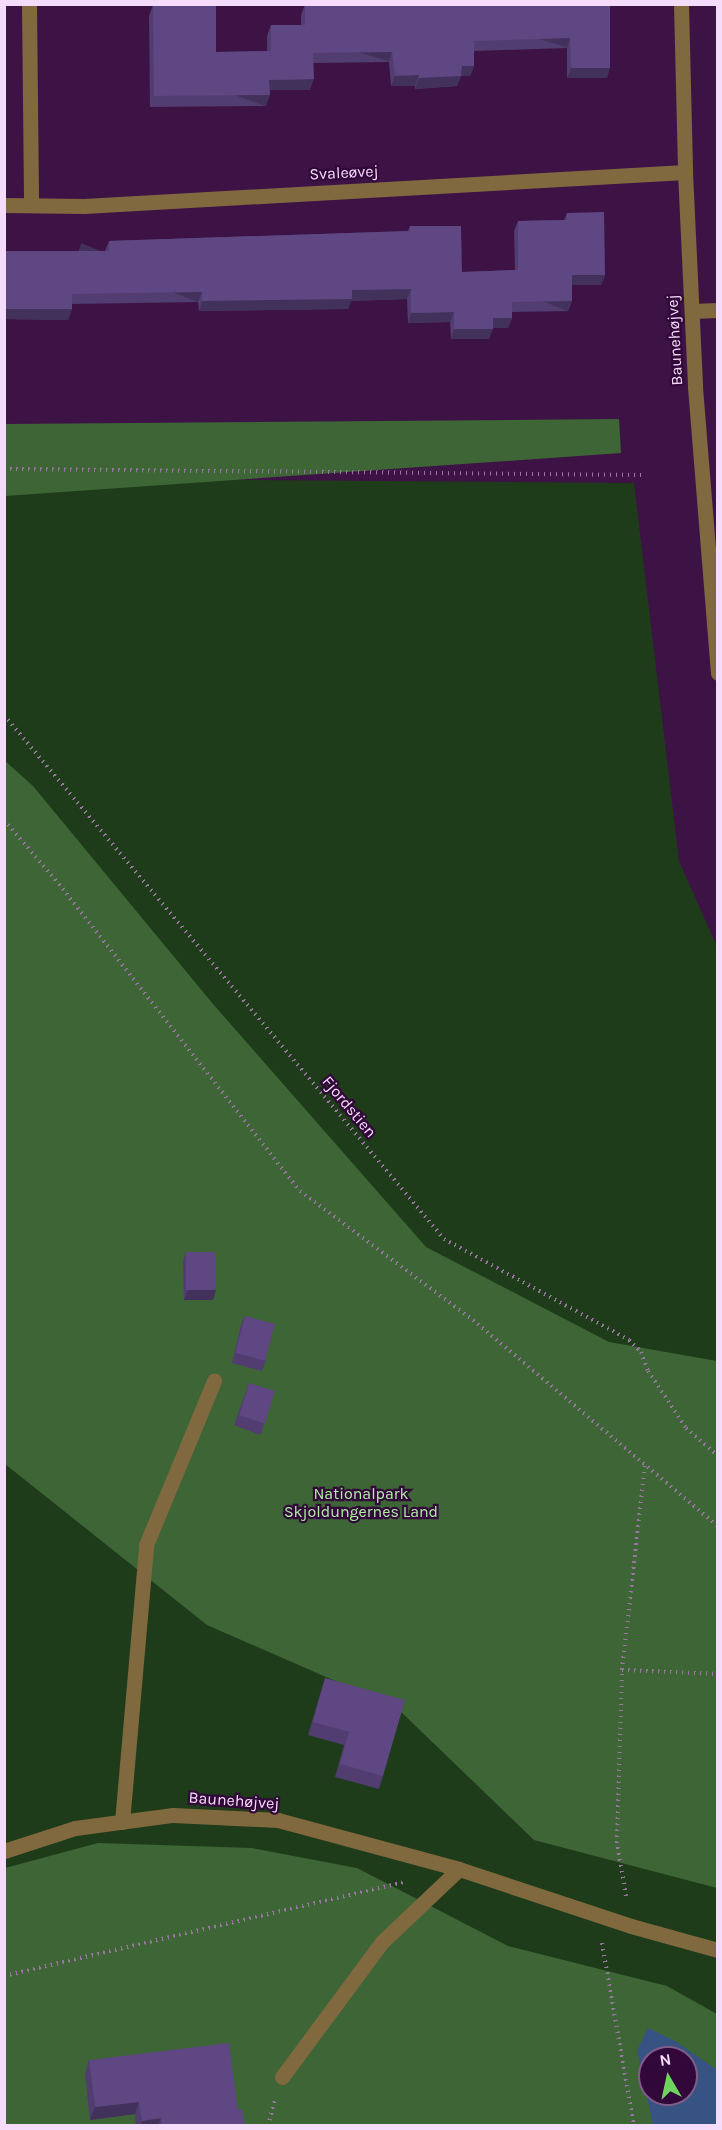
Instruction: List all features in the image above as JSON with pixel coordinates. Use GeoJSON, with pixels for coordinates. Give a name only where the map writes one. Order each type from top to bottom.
{"type":"FeatureCollection","features":[{"type":"Feature","properties":{"kind":"street"},"geometry":{"type":"LineString","coordinates":[[28,4],[31,205]]}},
{"type":"Feature","properties":{"kind":"street","name":"Baunehøjvej"},"geometry":{"type":"LineString","coordinates":[[681,4],[685,172],[692,311],[717,673]]}},
{"type":"Feature","properties":{"kind":"street","name":"Svaleøvej"},"geometry":{"type":"LineString","coordinates":[[4,205],[84,206],[685,172]]}},
{"type":"Feature","properties":{"kind":"street"},"geometry":{"type":"LineString","coordinates":[[692,311],[717,310]]}},
{"type":"Feature","properties":{"kind":"street"},"geometry":{"type":"LineString","coordinates":[[123,1822],[146,1545],[214,1381]]}},
{"type":"Feature","properties":{"kind":"street","name":"Baunehøjvej"},"geometry":{"type":"LineString","coordinates":[[4,1851],[75,1828],[173,1815],[278,1820],[459,1869],[631,1926],[717,1950]]}},
{"type":"Feature","properties":{"kind":"street"},"geometry":{"type":"LineString","coordinates":[[282,2077],[382,1942],[459,1869]]}},
{"type":"Feature","properties":{"kind":"path"},"geometry":{"type":"LineString","coordinates":[[4,469],[644,475]]}},
{"type":"Feature","properties":{"kind":"path","name":"Fjordstien"},"geometry":{"type":"LineString","coordinates":[[4,715],[444,1239],[629,1340],[641,1352],[648,1371],[686,1428],[717,1456]]}},
{"type":"Feature","properties":{"kind":"path"},"geometry":{"type":"LineString","coordinates":[[4,819],[59,884],[300,1191],[474,1320],[717,1526]]}},
{"type":"Feature","properties":{"kind":"path"},"geometry":{"type":"LineString","coordinates":[[631,1926],[617,1844],[622,1670],[645,1464]]}},
{"type":"Feature","properties":{"kind":"path"},"geometry":{"type":"LineString","coordinates":[[622,1670],[717,1674]]}},
{"type":"Feature","properties":{"kind":"path"},"geometry":{"type":"LineString","coordinates":[[4,1976],[412,1880]]}},
{"type":"Feature","properties":{"kind":"path"},"geometry":{"type":"LineString","coordinates":[[597,1915],[634,2126]]}},
{"type":"Feature","properties":{"kind":"green space"},"geometry":{"type":"Polygon","coordinates":[[[619,419],[621,453],[5,496],[5,424],[619,419]]]}},
{"type":"Feature","properties":{"kind":"green space","name":"Nationalpark Skjoldungernes Land"},"geometry":{"type":"Polygon","coordinates":[[[5,478],[634,483],[679,861],[718,949],[717,2125],[5,2126],[5,478]]]}},
{"type":"Feature","properties":{"kind":"green space"},"geometry":{"type":"Polygon","coordinates":[[[4,760],[33,786],[213,1004],[426,1247],[609,1342],[717,1361],[717,1888],[534,1840],[397,1708],[207,1625],[5,1464],[4,760]]]}},
{"type":"Feature","properties":{"kind":"green space"},"geometry":{"type":"Polygon","coordinates":[[[98,1843],[252,1848],[357,1868],[508,1946],[667,1986],[717,2014],[717,2125],[5,2126],[5,1868],[98,1843]]]}},
{"type":"Feature","properties":{"kind":"water"},"geometry":{"type":"Polygon","coordinates":[[[648,2028],[682,2046],[639,2046],[648,2028]]]}},
{"type":"Feature","properties":{"kind":"water"},"geometry":{"type":"Polygon","coordinates":[[[698,2057],[717,2070],[717,2125],[653,2125],[649,2106],[698,2106],[698,2057]]]}},
{"type":"Feature","properties":{"kind":"building"},"geometry":{"type":"Polygon","coordinates":[[[305,4],[610,4],[610,68],[571,68],[570,38],[474,41],[474,66],[462,66],[461,76],[419,78],[419,75],[395,76],[392,52],[313,53],[314,79],[269,80],[270,95],[154,96],[153,5],[216,5],[216,52],[271,51],[271,25],[305,25],[305,4]]]}},
{"type":"Feature","properties":{"kind":"building"},"geometry":{"type":"Polygon","coordinates":[[[604,212],[605,275],[572,275],[572,301],[512,302],[512,318],[493,318],[493,329],[454,329],[454,312],[411,313],[411,289],[352,290],[352,299],[202,301],[202,292],[72,294],[72,309],[4,309],[4,251],[109,251],[109,241],[410,231],[410,226],[461,226],[462,272],[518,270],[518,221],[567,220],[567,213],[604,212]]]}},
{"type":"Feature","properties":{"kind":"building"},"geometry":{"type":"Polygon","coordinates":[[[186,1252],[215,1252],[215,1290],[186,1290],[186,1252]]]}},
{"type":"Feature","properties":{"kind":"building"},"geometry":{"type":"Polygon","coordinates":[[[245,1316],[275,1324],[265,1361],[235,1353],[245,1316]]]}},
{"type":"Feature","properties":{"kind":"building"},"geometry":{"type":"Polygon","coordinates":[[[249,1383],[275,1391],[265,1423],[239,1416],[249,1383]]]}},
{"type":"Feature","properties":{"kind":"building"},"geometry":{"type":"Polygon","coordinates":[[[325,1678],[405,1700],[383,1776],[340,1764],[349,1732],[313,1722],[325,1678]]]}},
{"type":"Feature","properties":{"kind":"building"},"geometry":{"type":"Polygon","coordinates":[[[229,2043],[238,2110],[242,2109],[245,2126],[162,2126],[161,2118],[142,2121],[139,2102],[95,2107],[89,2060],[229,2043]]]}}]}
